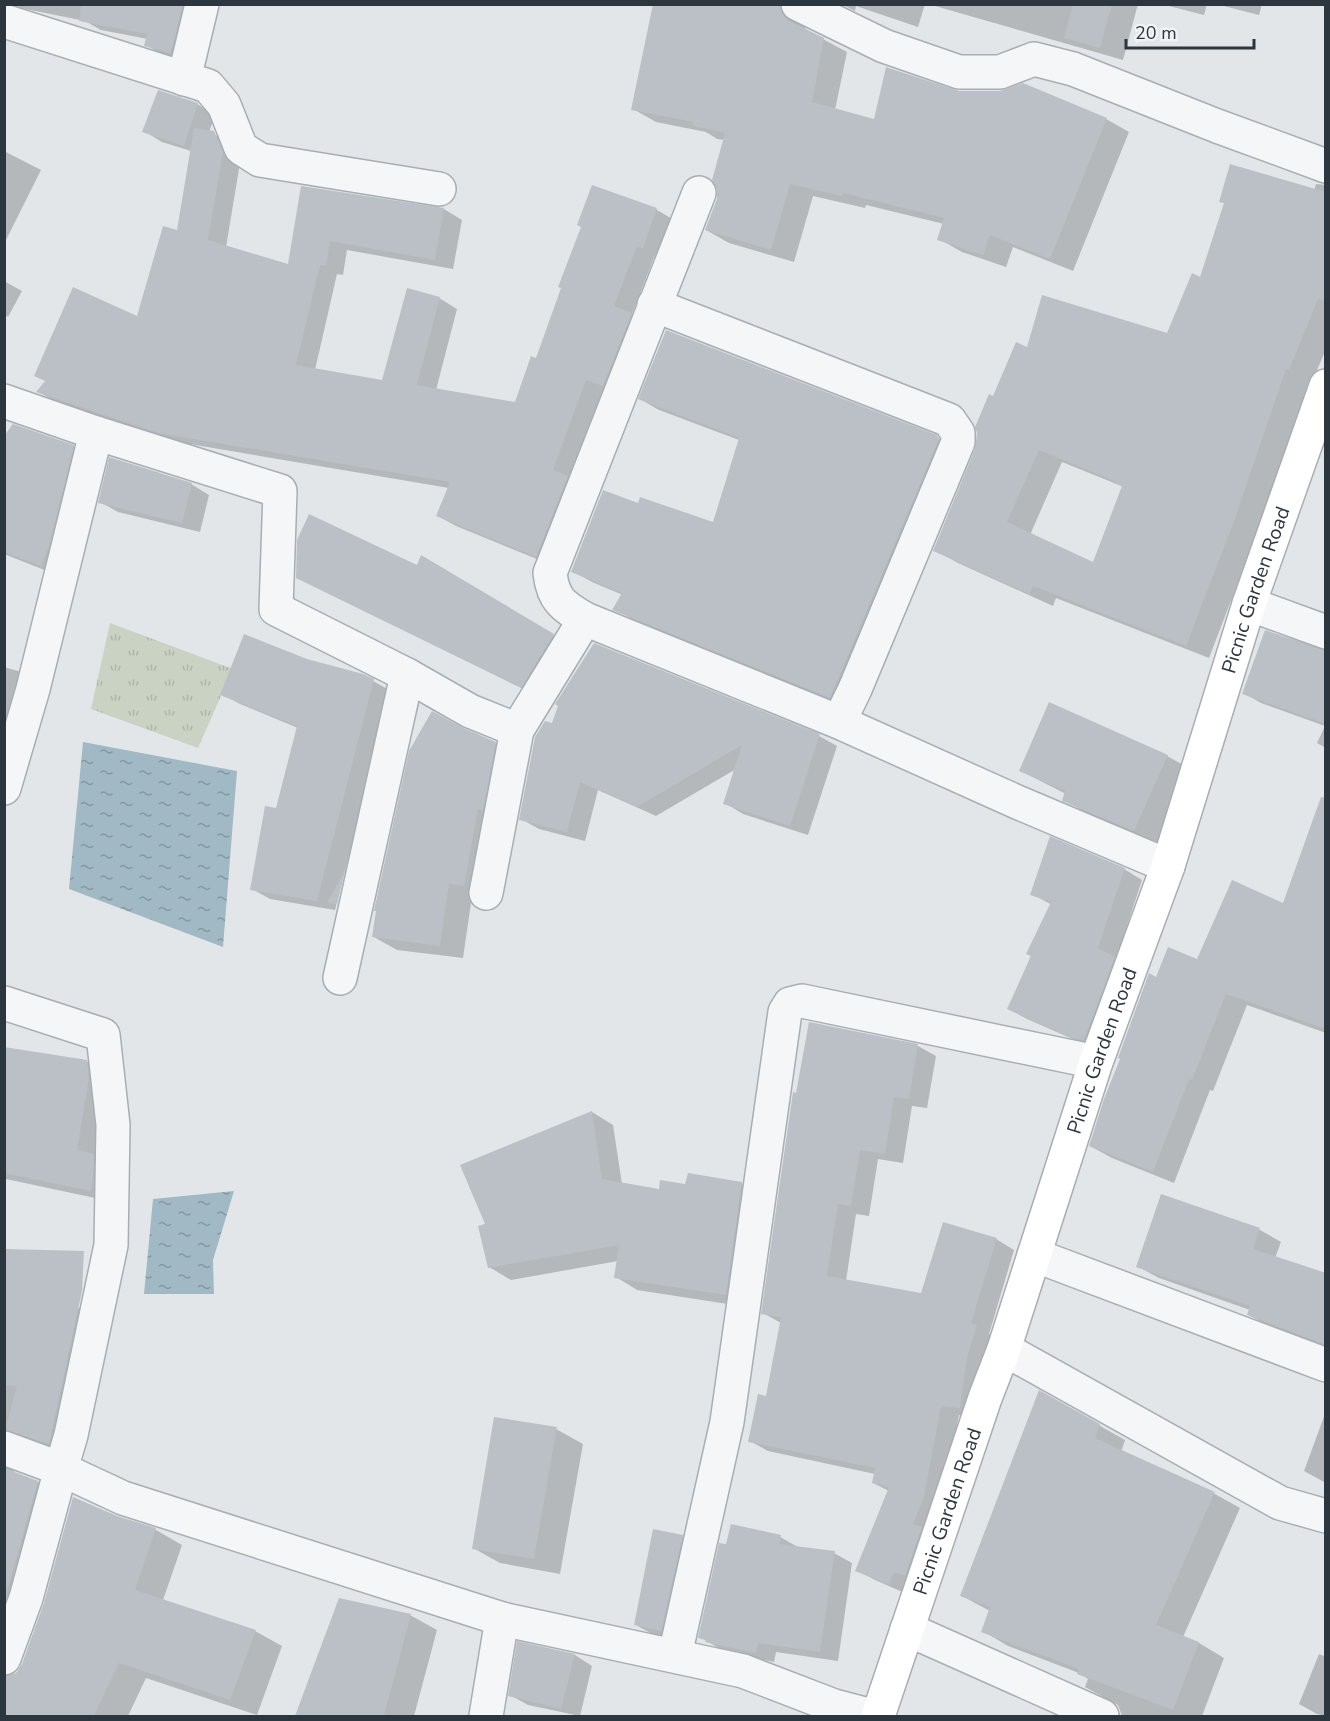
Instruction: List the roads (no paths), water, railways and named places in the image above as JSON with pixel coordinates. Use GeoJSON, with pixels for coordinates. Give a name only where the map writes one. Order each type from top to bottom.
{"type":"FeatureCollection","features":[{"type":"Feature","properties":{"kind":"main road","name":"Picnic Garden Road"},"geometry":{"type":"LineString","coordinates":[[878,1716],[1004,1348],[1096,1062],[1168,866],[1249,604],[1326,386]]}},
{"type":"Feature","properties":{"kind":"street"},"geometry":{"type":"LineString","coordinates":[[184,78],[202,4]]}},
{"type":"Feature","properties":{"kind":"street"},"geometry":{"type":"LineString","coordinates":[[798,4],[884,46],[959,72],[1000,72],[1034,59],[1073,69],[1326,166]]}},
{"type":"Feature","properties":{"kind":"street"},"geometry":{"type":"LineString","coordinates":[[4,21],[208,86],[224,105],[241,148],[260,160],[439,189]]}},
{"type":"Feature","properties":{"kind":"street"},"geometry":{"type":"LineString","coordinates":[[699,193],[550,573],[551,588],[557,600],[585,619],[839,722],[1017,802],[1168,866]]}},
{"type":"Feature","properties":{"kind":"street"},"geometry":{"type":"LineString","coordinates":[[654,305],[949,420],[958,433],[958,442],[949,464],[855,690],[839,722]]}},
{"type":"Feature","properties":{"kind":"street"},"geometry":{"type":"LineString","coordinates":[[4,401],[96,433],[280,491],[276,609],[407,675],[470,711],[517,730]]}},
{"type":"Feature","properties":{"kind":"street"},"geometry":{"type":"LineString","coordinates":[[5,785],[33,689],[96,433]]}},
{"type":"Feature","properties":{"kind":"street"},"geometry":{"type":"LineString","coordinates":[[1249,604],[1326,632]]}},
{"type":"Feature","properties":{"kind":"street"},"geometry":{"type":"LineString","coordinates":[[486,893],[517,730],[585,619]]}},
{"type":"Feature","properties":{"kind":"street"},"geometry":{"type":"LineString","coordinates":[[340,978],[407,675]]}},
{"type":"Feature","properties":{"kind":"street"},"geometry":{"type":"LineString","coordinates":[[675,1655],[727,1422],[784,1024],[790,1004],[802,1001],[1096,1062]]}},
{"type":"Feature","properties":{"kind":"street"},"geometry":{"type":"LineString","coordinates":[[4,1003],[102,1035],[113,1125],[111,1245],[71,1435],[61,1469],[15,1594],[4,1658]]}},
{"type":"Feature","properties":{"kind":"street"},"geometry":{"type":"LineString","coordinates":[[1034,1255],[1326,1365]]}},
{"type":"Feature","properties":{"kind":"street"},"geometry":{"type":"LineString","coordinates":[[1004,1348],[1281,1503],[1326,1516]]}},
{"type":"Feature","properties":{"kind":"street"},"geometry":{"type":"LineString","coordinates":[[4,1448],[61,1469],[123,1498],[502,1619],[742,1671],[834,1706],[872,1716]]}},
{"type":"Feature","properties":{"kind":"street"},"geometry":{"type":"LineString","coordinates":[[486,1716],[502,1619]]}},
{"type":"Feature","properties":{"kind":"street"},"geometry":{"type":"LineString","coordinates":[[907,1629],[1102,1716]]}},
{"type":"Feature","properties":{"kind":"water"},"geometry":{"type":"Polygon","coordinates":[[[83,742],[237,771],[223,947],[69,889],[83,742]]]}},
{"type":"Feature","properties":{"kind":"water"},"geometry":{"type":"Polygon","coordinates":[[[234,1191],[213,1260],[214,1294],[144,1294],[153,1199],[234,1191]]]}}]}
